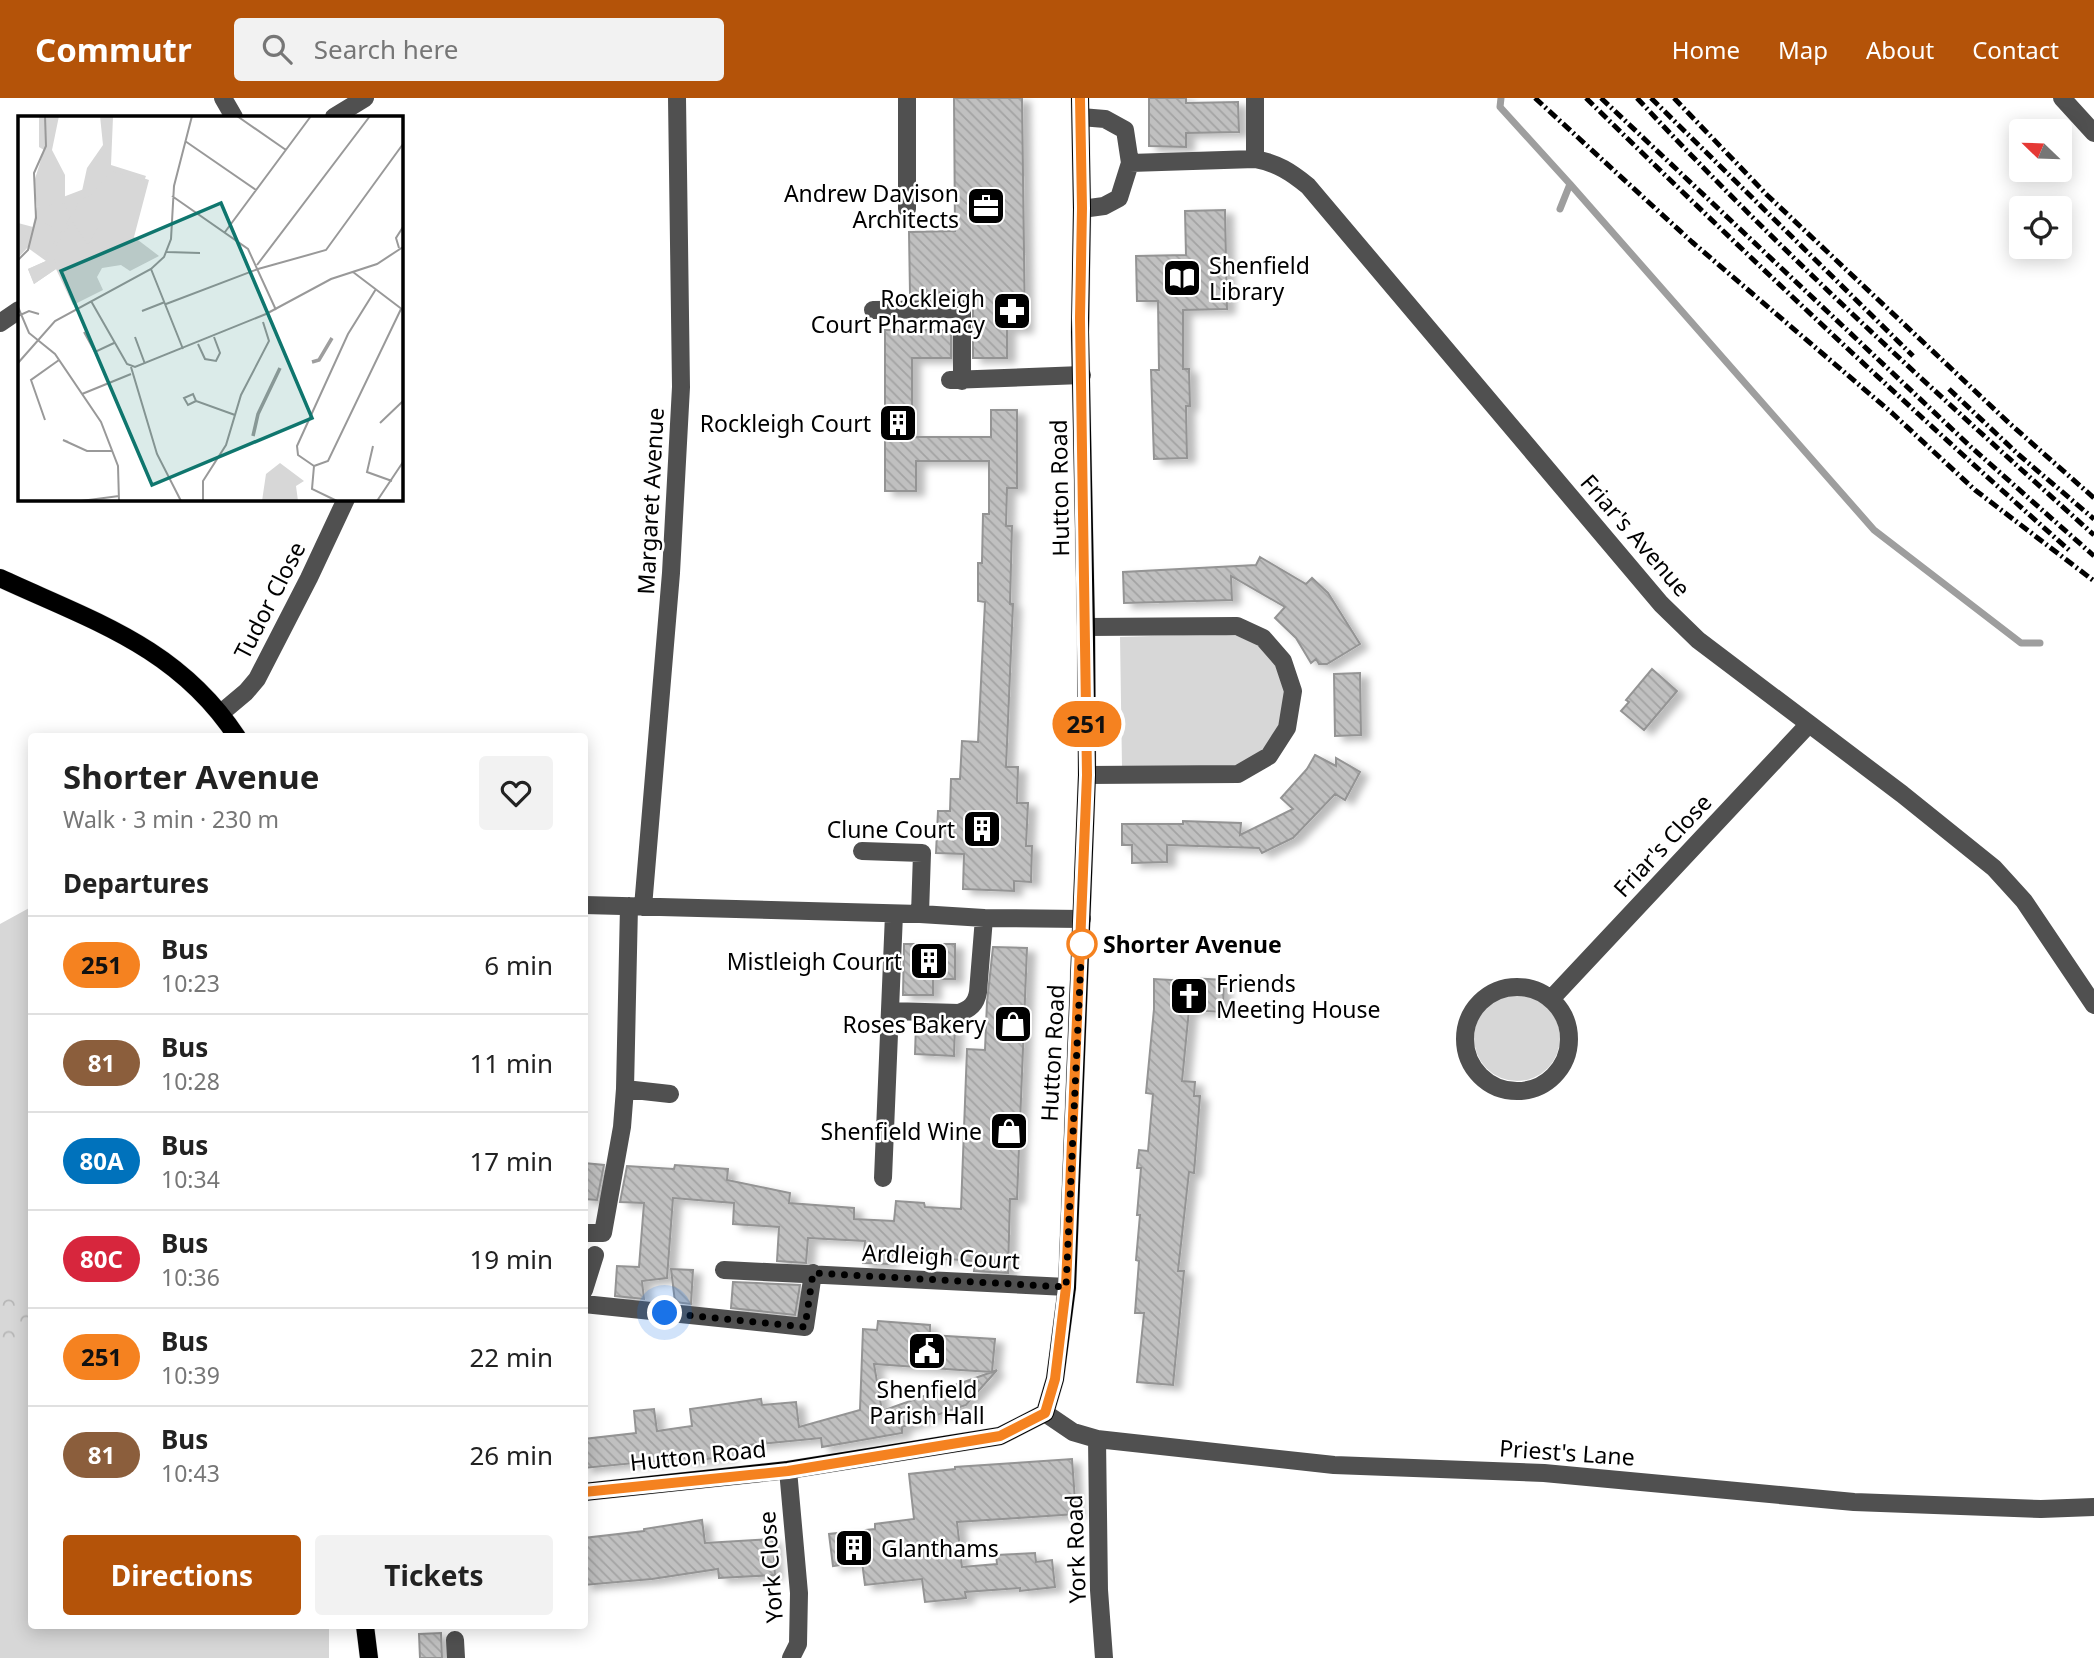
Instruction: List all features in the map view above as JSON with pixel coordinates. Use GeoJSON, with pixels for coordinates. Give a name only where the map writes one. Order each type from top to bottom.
{"type":"FeatureCollection","features":[{"type":"Feature","properties":{"kind":"main road","name":"Hutton Road"},"geometry":{"type":"LineString","coordinates":[[588,1492],[788,1471],[1000,1436],[1045,1413],[1055,1379],[1066,1287],[1087,775],[1080,318],[1080,98]]}},
{"type":"Feature","properties":{"kind":"main road"},"geometry":{"type":"LineString","coordinates":[[0,578],[125,635],[169,663],[197,686],[234,733]]}},
{"type":"Feature","properties":{"kind":"main road"},"geometry":{"type":"LineString","coordinates":[[365,1629],[369,1658]]}},
{"type":"Feature","properties":{"kind":"street"},"geometry":{"type":"LineString","coordinates":[[223,98],[233,116]]}},
{"type":"Feature","properties":{"kind":"street"},"geometry":{"type":"LineString","coordinates":[[336,116],[366,98]]}},
{"type":"Feature","properties":{"kind":"street","name":"Margaret Avenue"},"geometry":{"type":"LineString","coordinates":[[636,906],[671,573],[681,387],[677,98]]}},
{"type":"Feature","properties":{"kind":"street"},"geometry":{"type":"LineString","coordinates":[[907,98],[907,209]]}},
{"type":"Feature","properties":{"kind":"street"},"geometry":{"type":"LineString","coordinates":[[1255,98],[1255,159]]}},
{"type":"Feature","properties":{"kind":"street"},"geometry":{"type":"LineString","coordinates":[[2062,98],[2094,133]]}},
{"type":"Feature","properties":{"kind":"street"},"geometry":{"type":"LineString","coordinates":[[1081,117],[1105,119],[1125,130],[1130,163],[1119,198],[1104,206],[1082,208]]}},
{"type":"Feature","properties":{"kind":"street","name":"Friar's Avenue"},"geometry":{"type":"LineString","coordinates":[[1130,163],[1255,159],[1272,162],[1292,172],[1308,186],[1661,604],[1698,639],[1902,794],[1994,868],[2024,901],[2094,1004]]}},
{"type":"Feature","properties":{"kind":"street"},"geometry":{"type":"LineString","coordinates":[[873,310],[962,309],[956,380],[1082,375]]}},
{"type":"Feature","properties":{"kind":"street"},"geometry":{"type":"LineString","coordinates":[[0,323],[18,311]]}},
{"type":"Feature","properties":{"kind":"street","name":"Tudor Close"},"geometry":{"type":"LineString","coordinates":[[221,713],[247,692],[257,679],[346,500]]}},
{"type":"Feature","properties":{"kind":"street"},"geometry":{"type":"LineString","coordinates":[[1086,626],[1237,626],[1263,638],[1283,661],[1293,691],[1287,728],[1269,756],[1238,774],[1087,775]]}},
{"type":"Feature","properties":{"kind":"street","name":"Friar's Close"},"geometry":{"type":"LineString","coordinates":[[1551,999],[1808,724]]}},
{"type":"Feature","properties":{"kind":"street"},"geometry":{"type":"LineString","coordinates":[[862,851],[922,853],[920,914]]}},
{"type":"Feature","properties":{"kind":"street"},"geometry":{"type":"LineString","coordinates":[[588,905],[1082,919]]}},
{"type":"Feature","properties":{"kind":"street"},"geometry":{"type":"LineString","coordinates":[[588,1233],[603,1233],[622,1127],[636,906]]}},
{"type":"Feature","properties":{"kind":"street"},"geometry":{"type":"LineString","coordinates":[[883,1178],[894,914]]}},
{"type":"Feature","properties":{"kind":"street"},"geometry":{"type":"LineString","coordinates":[[890,1012],[959,1013],[968,1010],[976,1001],[978,992],[984,918]]}},
{"type":"Feature","properties":{"kind":"street"},"geometry":{"type":"LineString","coordinates":[[1525,987],[1551,999],[1562,1013],[1568,1029],[1568,1046],[1563,1062],[1553,1076],[1539,1086],[1522,1091],[1505,1090],[1489,1083],[1476,1072],[1468,1056],[1465,1040],[1467,1023],[1484,999],[1496,991],[1525,987]]}},
{"type":"Feature","properties":{"kind":"street"},"geometry":{"type":"LineString","coordinates":[[625,1089],[670,1094]]}},
{"type":"Feature","properties":{"kind":"street"},"geometry":{"type":"LineString","coordinates":[[588,1278],[596,1255]]}},
{"type":"Feature","properties":{"kind":"street","name":"Ardleigh Court"},"geometry":{"type":"LineString","coordinates":[[724,1270],[1066,1287]]}},
{"type":"Feature","properties":{"kind":"street"},"geometry":{"type":"LineString","coordinates":[[588,1304],[805,1327],[813,1273]]}},
{"type":"Feature","properties":{"kind":"street","name":"Priest's Lane"},"geometry":{"type":"LineString","coordinates":[[1045,1413],[1073,1432],[1097,1439],[1334,1465],[1544,1473],[1854,1502],[2041,1509],[2094,1507]]}},
{"type":"Feature","properties":{"kind":"street","name":"York Road"},"geometry":{"type":"LineString","coordinates":[[1097,1439],[1099,1590],[1104,1658]]}},
{"type":"Feature","properties":{"kind":"street","name":"York Close"},"geometry":{"type":"LineString","coordinates":[[788,1471],[799,1593],[798,1644],[791,1658]]}},
{"type":"Feature","properties":{"kind":"street"},"geometry":{"type":"LineString","coordinates":[[455,1640],[456,1658]]}},
{"type":"Feature","properties":{"kind":"green space"},"geometry":{"type":"Polygon","coordinates":[[[1215,634],[1237,636],[1256,644],[1273,660],[1287,692],[1282,725],[1257,757],[1239,767],[1122,767],[1120,637],[1215,634]]]}},
{"type":"Feature","properties":{"kind":"green space"},"geometry":{"type":"Polygon","coordinates":[[[28,909],[28,1629],[329,1629],[329,1658],[0,1658],[0,924],[28,909]]]}},
{"type":"Feature","properties":{"kind":"green space"},"geometry":{"type":"Polygon","coordinates":[[[1517,995],[1534,998],[1548,1007],[1557,1021],[1560,1038],[1557,1055],[1548,1069],[1534,1078],[1517,1081],[1500,1078],[1486,1069],[1477,1055],[1474,1038],[1477,1021],[1486,1007],[1500,998],[1517,995]]]}},
{"type":"Feature","properties":{"kind":"green space"},"geometry":{"type":"Polygon","coordinates":[[[16,1291],[27,1309],[28,1333],[13,1349],[0,1349],[0,1293],[16,1291]]]}},
{"type":"Feature","properties":{"kind":"building"},"geometry":{"type":"Polygon","coordinates":[[[954,98],[1022,98],[1025,328],[1007,328],[1007,358],[973,358],[971,292],[910,293],[909,232],[955,231],[954,98]]]}},
{"type":"Feature","properties":{"kind":"building"},"geometry":{"type":"Polygon","coordinates":[[[1149,98],[1186,98],[1186,103],[1238,102],[1239,132],[1186,133],[1186,147],[1149,146],[1149,98]]]}},
{"type":"Feature","properties":{"kind":"building"},"geometry":{"type":"Polygon","coordinates":[[[1225,210],[1227,309],[1183,310],[1183,369],[1189,369],[1190,406],[1186,406],[1187,458],[1154,459],[1151,370],[1159,370],[1158,301],[1137,301],[1136,256],[1186,255],[1185,211],[1225,210]]]}},
{"type":"Feature","properties":{"kind":"building"},"geometry":{"type":"Polygon","coordinates":[[[885,330],[951,330],[951,358],[912,358],[912,437],[991,437],[991,410],[1017,410],[1017,488],[1007,488],[1006,526],[1012,526],[1010,604],[1013,604],[1006,767],[1018,767],[1017,803],[1028,803],[1026,846],[1032,846],[1031,882],[1014,881],[1014,891],[963,889],[964,854],[936,853],[938,811],[950,811],[951,779],[960,779],[962,741],[978,742],[985,602],[978,601],[978,563],[982,563],[983,514],[989,514],[989,461],[916,461],[916,491],[885,491],[885,330]]]}},
{"type":"Feature","properties":{"kind":"building"},"geometry":{"type":"Polygon","coordinates":[[[1260,557],[1306,584],[1312,578],[1328,593],[1360,644],[1327,664],[1319,664],[1316,659],[1311,663],[1296,638],[1275,618],[1285,607],[1231,576],[1232,600],[1124,603],[1123,572],[1256,565],[1260,557]]]}},
{"type":"Feature","properties":{"kind":"building"},"geometry":{"type":"Polygon","coordinates":[[[1652,669],[1677,691],[1644,730],[1621,711],[1629,702],[1626,700],[1652,669]]]}},
{"type":"Feature","properties":{"kind":"building"},"geometry":{"type":"Polygon","coordinates":[[[1360,673],[1361,735],[1335,736],[1334,674],[1360,673]]]}},
{"type":"Feature","properties":{"kind":"building"},"geometry":{"type":"Polygon","coordinates":[[[1315,755],[1336,766],[1336,758],[1360,772],[1345,800],[1335,794],[1293,838],[1262,853],[1259,848],[1167,845],[1167,862],[1132,863],[1132,845],[1122,845],[1122,824],[1183,824],[1183,821],[1241,823],[1240,835],[1293,809],[1281,798],[1307,769],[1315,755]]]}},
{"type":"Feature","properties":{"kind":"building","name":"Mistleigh Courrt"},"geometry":{"type":"Polygon","coordinates":[[[904,944],[955,944],[955,979],[933,979],[933,995],[903,995],[904,944]]]}},
{"type":"Feature","properties":{"kind":"building"},"geometry":{"type":"Polygon","coordinates":[[[993,947],[1027,948],[1017,1199],[1010,1199],[1008,1273],[974,1271],[975,1261],[889,1255],[889,1264],[863,1263],[865,1241],[808,1238],[806,1263],[777,1261],[779,1227],[733,1224],[734,1203],[673,1198],[667,1278],[642,1281],[644,1299],[615,1296],[617,1266],[639,1267],[644,1203],[620,1202],[627,1166],[674,1169],[675,1165],[728,1169],[727,1180],[790,1193],[789,1203],[854,1208],[854,1219],[894,1221],[896,1201],[924,1203],[925,1207],[961,1209],[967,1049],[985,1050],[993,947]]]}},
{"type":"Feature","properties":{"kind":"building"},"geometry":{"type":"Polygon","coordinates":[[[1190,978],[1224,980],[1223,1012],[1189,1010],[1182,1081],[1195,1082],[1194,1096],[1200,1096],[1194,1173],[1189,1172],[1178,1271],[1184,1271],[1173,1385],[1137,1382],[1144,1313],[1135,1313],[1141,1168],[1137,1168],[1139,1150],[1148,1151],[1153,1094],[1146,1093],[1154,1009],[1154,979],[1190,981],[1190,978]]]}},
{"type":"Feature","properties":{"kind":"building"},"geometry":{"type":"Polygon","coordinates":[[[916,1024],[955,1025],[954,1056],[915,1054],[916,1024]]]}},
{"type":"Feature","properties":{"kind":"building"},"geometry":{"type":"Polygon","coordinates":[[[588,1163],[604,1165],[597,1200],[588,1199],[588,1163]]]}},
{"type":"Feature","properties":{"kind":"building"},"geometry":{"type":"Polygon","coordinates":[[[671,1269],[693,1270],[691,1304],[675,1302],[671,1269]]]}},
{"type":"Feature","properties":{"kind":"building"},"geometry":{"type":"Polygon","coordinates":[[[733,1282],[800,1285],[795,1315],[731,1308],[733,1282]]]}},
{"type":"Feature","properties":{"kind":"building"},"geometry":{"type":"Polygon","coordinates":[[[878,1321],[930,1325],[930,1335],[995,1339],[992,1372],[997,1370],[966,1405],[902,1427],[902,1433],[822,1447],[821,1438],[728,1447],[729,1456],[687,1462],[686,1458],[588,1468],[588,1439],[636,1433],[634,1411],[654,1409],[657,1431],[692,1426],[690,1409],[761,1399],[762,1405],[796,1402],[799,1427],[860,1410],[863,1329],[877,1330],[878,1321]],[[874,1364],[882,1411],[992,1372],[874,1364]]]}},
{"type":"Feature","properties":{"kind":"building"},"geometry":{"type":"Polygon","coordinates":[[[1072,1459],[1076,1514],[957,1522],[962,1567],[997,1564],[996,1555],[1035,1553],[1036,1562],[1052,1560],[1055,1587],[965,1592],[966,1598],[925,1602],[922,1579],[865,1585],[862,1562],[833,1566],[829,1534],[875,1529],[875,1524],[914,1519],[909,1474],[955,1467],[1072,1459]]]}},
{"type":"Feature","properties":{"kind":"building"},"geometry":{"type":"Polygon","coordinates":[[[702,1520],[705,1543],[773,1539],[775,1575],[719,1578],[718,1569],[588,1585],[588,1538],[702,1520]]]}},
{"type":"Feature","properties":{"kind":"building"},"geometry":{"type":"Polygon","coordinates":[[[441,1633],[442,1658],[420,1658],[419,1634],[441,1633]]]}},
{"type":"Feature","properties":{"kind":"waterway"},"geometry":{"type":"LineString","coordinates":[[1501,98],[1500,107],[1570,184],[1560,209]]}},
{"type":"Feature","properties":{"kind":"waterway"},"geometry":{"type":"LineString","coordinates":[[1570,184],[1874,530],[2021,643],[2040,643]]}},
{"type":"Feature","properties":{"kind":"railway"},"geometry":{"type":"LineString","coordinates":[[1535,98],[1692,242],[1892,413],[1975,490],[2094,581]]}},
{"type":"Feature","properties":{"kind":"railway"},"geometry":{"type":"LineString","coordinates":[[1586,98],[1824,327],[2069,550]]}},
{"type":"Feature","properties":{"kind":"railway"},"geometry":{"type":"LineString","coordinates":[[1601,98],[1971,447],[2094,556]]}},
{"type":"Feature","properties":{"kind":"railway"},"geometry":{"type":"LineString","coordinates":[[1637,98],[1803,267],[2094,535]]}},
{"type":"Feature","properties":{"kind":"railway"},"geometry":{"type":"LineString","coordinates":[[1651,98],[1913,356]]}},
{"type":"Feature","properties":{"kind":"railway"},"geometry":{"type":"LineString","coordinates":[[1674,98],[1767,195],[2009,423],[2094,498]]}},
{"type":"Feature","properties":{"kind":"railway"},"geometry":{"type":"LineString","coordinates":[[1949,389],[2019,455],[2094,519]]}},
{"type":"Feature","properties":{"kind":"bus line","name":"251"},"geometry":{"type":"LineString","coordinates":[[588,1492],[788,1471],[1000,1436],[1045,1413],[1055,1379],[1066,1287],[1087,775],[1080,318],[1080,98]]}},
{"type":"Feature","properties":{"kind":"place","name":"Andrew Davison Architects"},"geometry":{"type":"Point","coordinates":[986,206]}},
{"type":"Feature","properties":{"kind":"place","name":"Shenfield Library"},"geometry":{"type":"Point","coordinates":[1182,278]}},
{"type":"Feature","properties":{"kind":"place","name":"Rockleigh Court Pharmacy"},"geometry":{"type":"Point","coordinates":[1012,311]}},
{"type":"Feature","properties":{"kind":"place","name":"Rockleigh Court"},"geometry":{"type":"Point","coordinates":[898,423]}},
{"type":"Feature","properties":{"kind":"place","name":"Clune Court"},"geometry":{"type":"Point","coordinates":[982,829]}},
{"type":"Feature","properties":{"kind":"place","name":"Shorter Avenue"},"geometry":{"type":"Point","coordinates":[1082,944]}},
{"type":"Feature","properties":{"kind":"place","name":"Mistleigh Courrt"},"geometry":{"type":"Point","coordinates":[929,961]}},
{"type":"Feature","properties":{"kind":"place","name":"Friends Meeting House"},"geometry":{"type":"Point","coordinates":[1189,996]}},
{"type":"Feature","properties":{"kind":"place","name":"Roses Bakery"},"geometry":{"type":"Point","coordinates":[1013,1024]}},
{"type":"Feature","properties":{"kind":"place","name":"Shenfield Wine"},"geometry":{"type":"Point","coordinates":[1009,1131]}},
{"type":"Feature","properties":{"kind":"place","name":"Shenfield Parish Hall"},"geometry":{"type":"Point","coordinates":[927,1351]}},
{"type":"Feature","properties":{"kind":"place","name":"Glanthams"},"geometry":{"type":"Point","coordinates":[854,1548]}},
{"type":"Feature","properties":{"kind":"route"},"geometry":{"type":"LineString","coordinates":[[665,1313],[805,1327],[813,1273],[1066,1287],[1082,937],[1082,944]]}}]}
